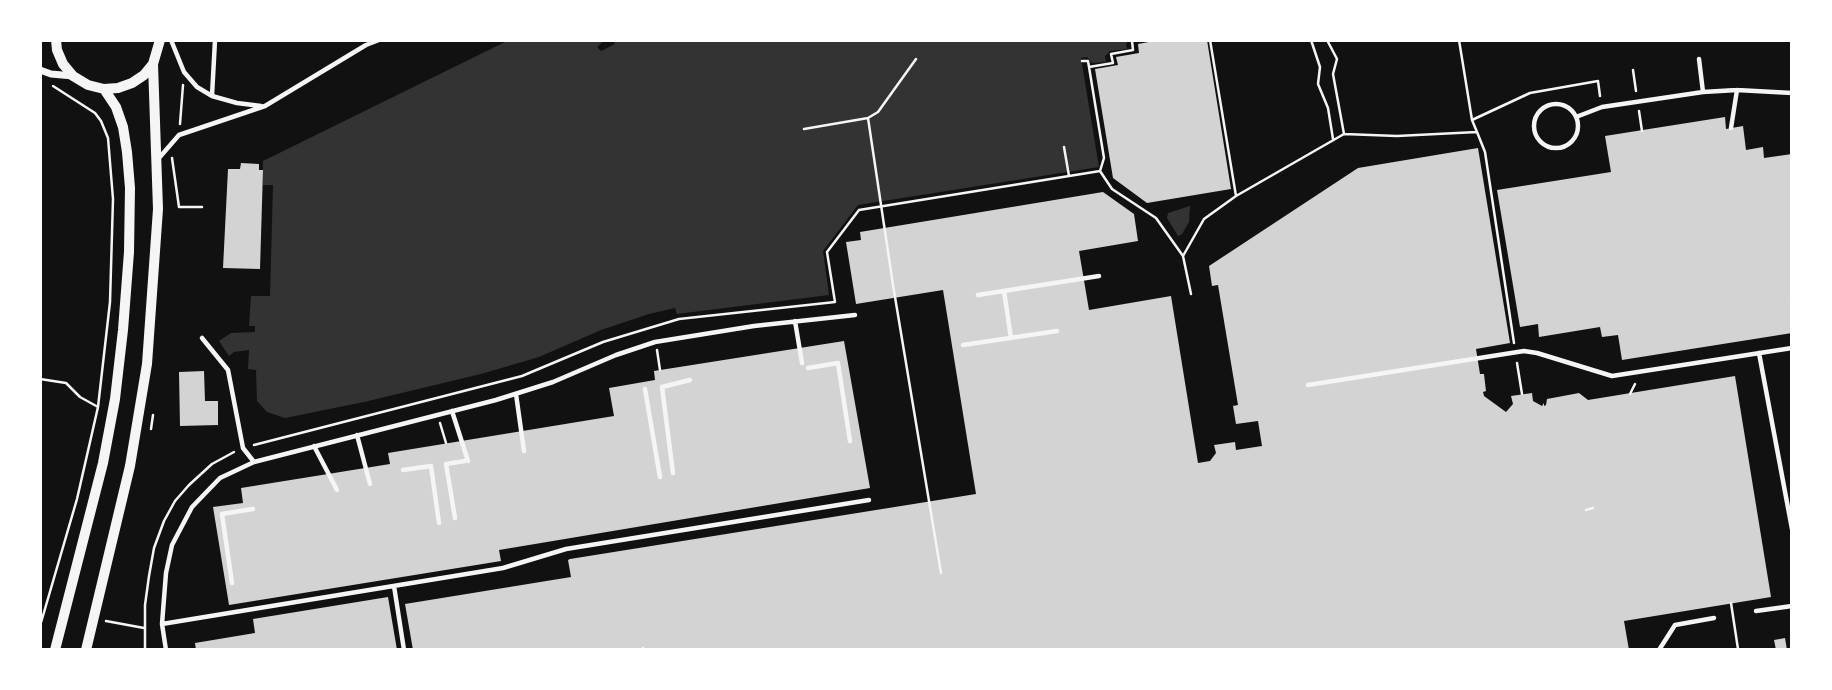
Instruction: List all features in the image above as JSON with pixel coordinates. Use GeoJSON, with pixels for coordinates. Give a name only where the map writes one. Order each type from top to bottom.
{"type":"FeatureCollection","features":[{"type":"Feature","properties":{"kind":"main road"},"geometry":{"type":"LineString","coordinates":[[56,40],[63,64],[74,76],[88,85],[104,89],[132,83],[144,75],[153,64]]}},
{"type":"Feature","properties":{"kind":"main road"},"geometry":{"type":"LineString","coordinates":[[86,650],[142,405],[155,271],[158,209],[153,64],[160,40]]}},
{"type":"Feature","properties":{"kind":"main road"},"geometry":{"type":"LineString","coordinates":[[55,650],[103,463],[115,399],[123,330],[130,188],[123,127],[116,107],[104,89]]}},
{"type":"Feature","properties":{"kind":"street"},"geometry":{"type":"LineString","coordinates":[[40,70],[74,76]]}},
{"type":"Feature","properties":{"kind":"lane"},"geometry":{"type":"LineString","coordinates":[[171,40],[184,72],[197,87],[212,96],[237,103],[265,106]]}},
{"type":"Feature","properties":{"kind":"lane"},"geometry":{"type":"LineString","coordinates":[[212,96],[215,40]]}},
{"type":"Feature","properties":{"kind":"lane"},"geometry":{"type":"LineString","coordinates":[[157,162],[179,135],[265,106],[366,45],[379,40]]}},
{"type":"Feature","properties":{"kind":"lane"},"geometry":{"type":"LineString","coordinates":[[1699,59],[1703,92]]}},
{"type":"Feature","properties":{"kind":"lane"},"geometry":{"type":"LineString","coordinates":[[1731,128],[1737,90]]}},
{"type":"Feature","properties":{"kind":"lane"},"geometry":{"type":"LineString","coordinates":[[1576,117],[1602,107],[1703,92],[1737,90],[1792,93]]}},
{"type":"Feature","properties":{"kind":"lane"},"geometry":{"type":"LineString","coordinates":[[1548,106],[1564,106],[1576,117],[1578,129],[1567,145],[1555,148],[1548,146],[1537,136],[1535,121],[1538,114],[1548,106]]}},
{"type":"Feature","properties":{"kind":"lane"},"geometry":{"type":"LineString","coordinates":[[978,295],[1099,276]]}},
{"type":"Feature","properties":{"kind":"lane"},"geometry":{"type":"LineString","coordinates":[[1004,291],[1012,338]]}},
{"type":"Feature","properties":{"kind":"lane"},"geometry":{"type":"LineString","coordinates":[[166,650],[162,624],[166,573],[173,545],[192,507],[220,478],[254,462],[516,394],[553,382],[616,355],[672,337],[855,315]]}},
{"type":"Feature","properties":{"kind":"lane"},"geometry":{"type":"LineString","coordinates":[[795,321],[802,363]]}},
{"type":"Feature","properties":{"kind":"lane"},"geometry":{"type":"LineString","coordinates":[[963,345],[1057,331]]}},
{"type":"Feature","properties":{"kind":"lane"},"geometry":{"type":"LineString","coordinates":[[202,338],[228,370],[243,448],[254,462]]}},
{"type":"Feature","properties":{"kind":"lane"},"geometry":{"type":"LineString","coordinates":[[1308,386],[1516,352],[1537,353],[1612,376],[1792,348]]}},
{"type":"Feature","properties":{"kind":"lane"},"geometry":{"type":"LineString","coordinates":[[1759,354],[1792,530]]}},
{"type":"Feature","properties":{"kind":"lane"},"geometry":{"type":"LineString","coordinates":[[808,368],[838,363],[850,441]]}},
{"type":"Feature","properties":{"kind":"lane"},"geometry":{"type":"LineString","coordinates":[[673,473],[662,387],[690,380]]}},
{"type":"Feature","properties":{"kind":"lane"},"geometry":{"type":"LineString","coordinates":[[645,389],[660,477]]}},
{"type":"Feature","properties":{"kind":"lane"},"geometry":{"type":"LineString","coordinates":[[516,394],[524,451]]}},
{"type":"Feature","properties":{"kind":"lane"},"geometry":{"type":"LineString","coordinates":[[452,411],[466,461],[446,464],[454,518]]}},
{"type":"Feature","properties":{"kind":"lane"},"geometry":{"type":"LineString","coordinates":[[357,435],[370,485]]}},
{"type":"Feature","properties":{"kind":"lane"},"geometry":{"type":"LineString","coordinates":[[314,446],[337,490]]}},
{"type":"Feature","properties":{"kind":"lane"},"geometry":{"type":"LineString","coordinates":[[403,470],[430,466],[439,523]]}},
{"type":"Feature","properties":{"kind":"lane"},"geometry":{"type":"LineString","coordinates":[[162,624],[503,568],[566,549],[869,500]]}},
{"type":"Feature","properties":{"kind":"lane"},"geometry":{"type":"LineString","coordinates":[[232,583],[222,514],[253,509]]}},
{"type":"Feature","properties":{"kind":"lane"},"geometry":{"type":"LineString","coordinates":[[394,586],[404,650]]}},
{"type":"Feature","properties":{"kind":"lane"},"geometry":{"type":"LineString","coordinates":[[1756,611],[1792,606]]}},
{"type":"Feature","properties":{"kind":"lane"},"geometry":{"type":"LineString","coordinates":[[1658,650],[1675,625],[1714,618]]}},
{"type":"Feature","properties":{"kind":"path"},"geometry":{"type":"LineString","coordinates":[[1089,67],[1113,63],[1111,54],[1133,50],[1132,41],[1139,40]]}},
{"type":"Feature","properties":{"kind":"path"},"geometry":{"type":"LineString","coordinates":[[1210,40],[1236,196]]}},
{"type":"Feature","properties":{"kind":"path"},"geometry":{"type":"LineString","coordinates":[[1311,40],[1320,67],[1318,84],[1328,108],[1333,139]]}},
{"type":"Feature","properties":{"kind":"path"},"geometry":{"type":"LineString","coordinates":[[1327,40],[1337,59],[1333,74],[1344,134]]}},
{"type":"Feature","properties":{"kind":"path"},"geometry":{"type":"LineString","coordinates":[[1460,40],[1472,120],[1485,152],[1522,394]]}},
{"type":"Feature","properties":{"kind":"path"},"geometry":{"type":"LineString","coordinates":[[804,129],[868,118],[878,112],[916,58]]}},
{"type":"Feature","properties":{"kind":"path"},"geometry":{"type":"LineString","coordinates":[[1082,61],[1088,61],[1104,158],[1100,171]]}},
{"type":"Feature","properties":{"kind":"path"},"geometry":{"type":"LineString","coordinates":[[1472,120],[1530,93],[1598,81],[1602,107]]}},
{"type":"Feature","properties":{"kind":"path"},"geometry":{"type":"LineString","coordinates":[[40,626],[77,499],[98,407],[110,302],[113,199],[108,138],[95,113],[53,86]]}},
{"type":"Feature","properties":{"kind":"path"},"geometry":{"type":"LineString","coordinates":[[868,118],[941,573]]}},
{"type":"Feature","properties":{"kind":"path"},"geometry":{"type":"LineString","coordinates":[[1183,256],[1204,219],[1236,196],[1344,134],[1397,136],[1477,132]]}},
{"type":"Feature","properties":{"kind":"path"},"geometry":{"type":"LineString","coordinates":[[1064,147],[1069,176]]}},
{"type":"Feature","properties":{"kind":"path"},"geometry":{"type":"LineString","coordinates":[[172,158],[179,206]]}},
{"type":"Feature","properties":{"kind":"path"},"geometry":{"type":"LineString","coordinates":[[212,464],[243,448],[304,430],[522,376],[603,342],[679,319],[835,302],[827,252],[859,210],[1100,171]]}},
{"type":"Feature","properties":{"kind":"path"},"geometry":{"type":"LineString","coordinates":[[1100,171],[1112,189],[1156,219],[1183,256],[1191,294]]}},
{"type":"Feature","properties":{"kind":"path"},"geometry":{"type":"LineString","coordinates":[[170,206],[202,207]]}},
{"type":"Feature","properties":{"kind":"path"},"geometry":{"type":"LineString","coordinates":[[40,379],[66,383],[80,397],[98,407]]}},
{"type":"Feature","properties":{"kind":"path"},"geometry":{"type":"LineString","coordinates":[[1586,510],[1593,508]]}},
{"type":"Feature","properties":{"kind":"path"},"geometry":{"type":"LineString","coordinates":[[1731,603],[1738,649]]}},
{"type":"Feature","properties":{"kind":"shaded area"},"geometry":{"type":"Polygon","coordinates":[[[509,40],[605,40],[597,47],[601,51],[615,44],[613,40],[1129,40],[1127,49],[1110,51],[1105,56],[1106,62],[1092,63],[1087,57],[1081,58],[1099,167],[858,205],[823,251],[829,295],[677,314],[675,308],[601,330],[539,357],[481,374],[285,418],[267,412],[257,401],[256,370],[248,369],[249,350],[234,352],[229,356],[219,341],[231,333],[255,332],[255,326],[249,326],[251,296],[270,296],[273,185],[263,185],[263,161],[509,40]]]}},
{"type":"Feature","properties":{"kind":"shaded area"},"geometry":{"type":"Polygon","coordinates":[[[1190,206],[1189,222],[1178,236],[1167,218],[1168,213],[1190,206]]]}},
{"type":"Feature","properties":{"kind":"building"},"geometry":{"type":"Polygon","coordinates":[[[1159,40],[1207,40],[1231,189],[1147,203],[1113,178],[1095,69],[1118,65],[1116,57],[1139,53],[1138,44],[1159,40]]]}},
{"type":"Feature","properties":{"kind":"building"},"geometry":{"type":"Polygon","coordinates":[[[1725,117],[1726,129],[1743,126],[1746,150],[1763,147],[1764,158],[1792,154],[1792,333],[1622,360],[1618,335],[1602,337],[1600,327],[1539,337],[1538,324],[1520,327],[1497,190],[1611,172],[1605,136],[1725,117]]]}},
{"type":"Feature","properties":{"kind":"building"},"geometry":{"type":"Polygon","coordinates":[[[1478,148],[1510,343],[1476,349],[1480,374],[1484,374],[1484,396],[1506,412],[1513,404],[1511,396],[1532,393],[1533,401],[1542,406],[1544,403],[1544,406],[1547,399],[1579,393],[1588,400],[1735,376],[1771,597],[1624,621],[1629,650],[413,650],[405,604],[571,577],[570,559],[976,494],[943,290],[856,304],[846,242],[861,240],[860,232],[1103,192],[1134,214],[1138,241],[1079,251],[1089,310],[1171,296],[1198,463],[1210,461],[1216,453],[1214,445],[1235,442],[1236,450],[1262,446],[1258,421],[1236,424],[1233,406],[1238,405],[1218,285],[1212,286],[1209,266],[1358,168],[1478,148]]]}},
{"type":"Feature","properties":{"kind":"building"},"geometry":{"type":"Polygon","coordinates":[[[241,163],[259,164],[259,170],[263,170],[260,269],[223,268],[228,169],[240,169],[241,163]]]}},
{"type":"Feature","properties":{"kind":"building"},"geometry":{"type":"Polygon","coordinates":[[[844,341],[870,488],[499,550],[501,561],[229,605],[213,507],[243,503],[241,488],[390,464],[388,453],[614,416],[609,388],[655,380],[654,371],[844,341]]]}},
{"type":"Feature","properties":{"kind":"building"},"geometry":{"type":"Polygon","coordinates":[[[204,371],[205,401],[218,401],[218,425],[180,426],[179,372],[204,371]]]}},
{"type":"Feature","properties":{"kind":"building"},"geometry":{"type":"Polygon","coordinates":[[[388,597],[397,650],[196,650],[195,643],[255,633],[253,619],[388,597]]]}},
{"type":"Feature","properties":{"kind":"building"},"geometry":{"type":"Polygon","coordinates":[[[1785,638],[1787,650],[1776,650],[1774,640],[1785,638]]]}}]}
